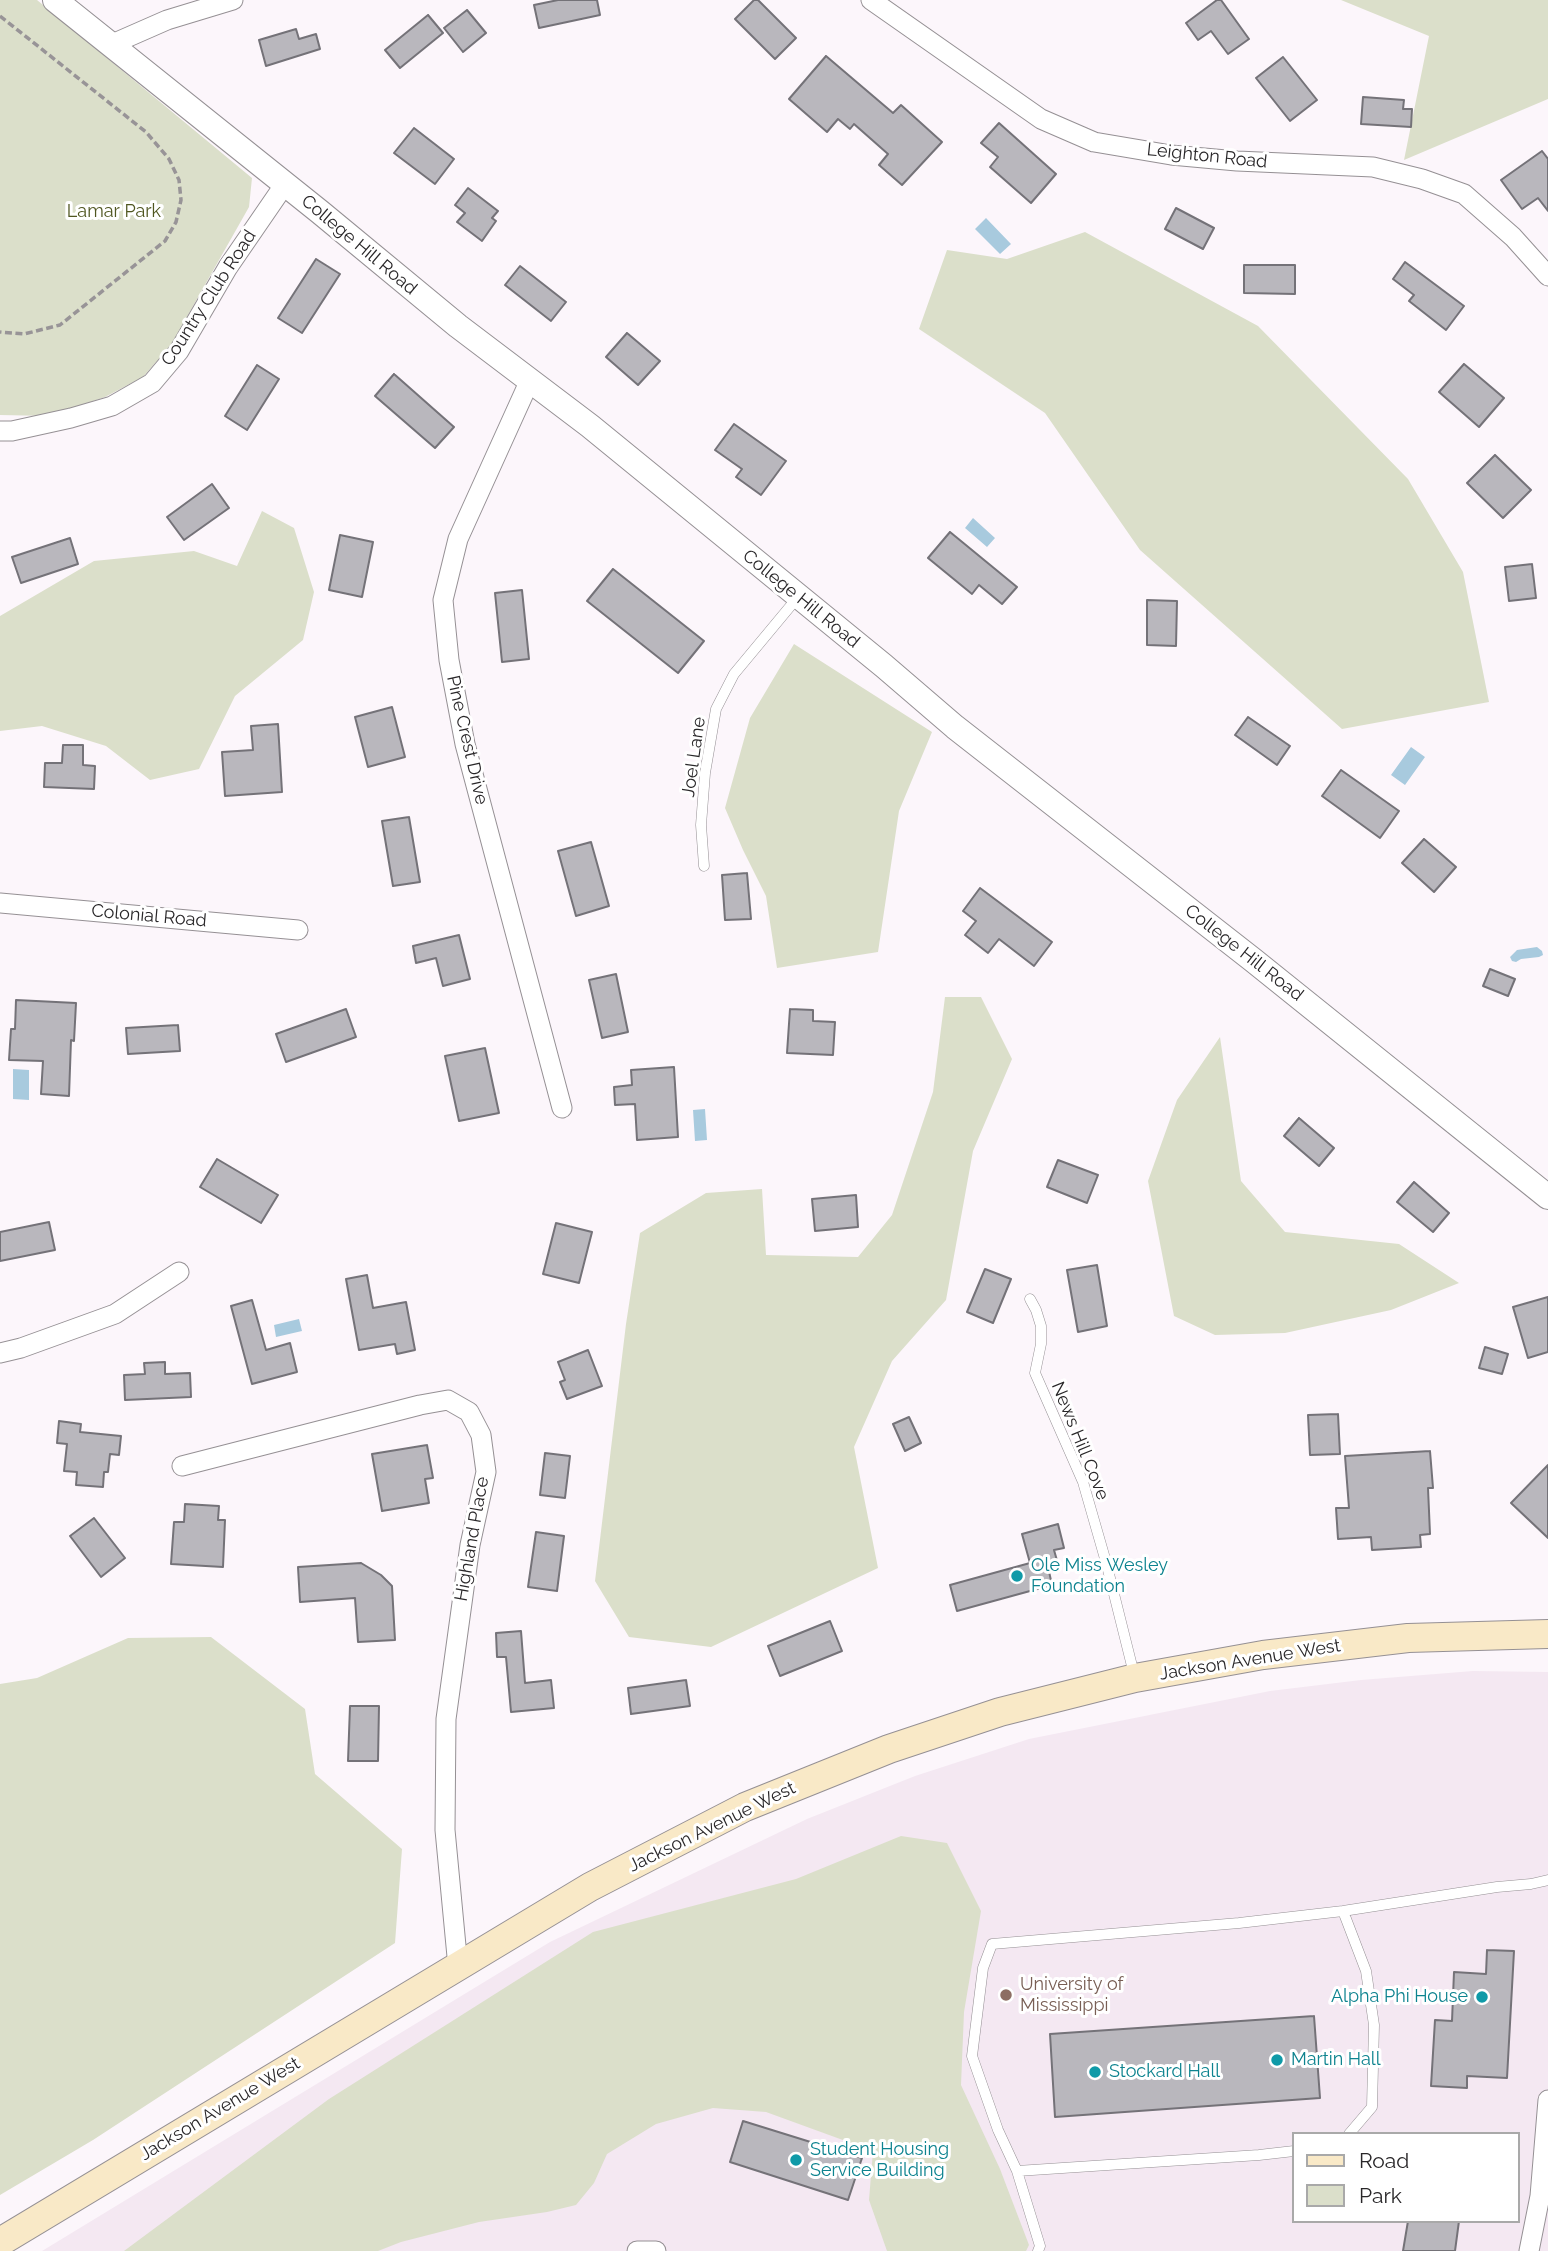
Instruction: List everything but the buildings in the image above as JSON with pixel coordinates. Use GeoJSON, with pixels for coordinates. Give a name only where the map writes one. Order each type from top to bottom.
{"type":"FeatureCollection","features":[{"type":"Feature","properties":{"kind":"main road","name":"Jackson Avenue West"},"geometry":{"type":"LineString","coordinates":[[0,2242],[590,1887],[745,1807],[889,1749],[1000,1712],[1135,1678],[1263,1655],[1408,1638],[1548,1634]]}},
{"type":"Feature","properties":{"kind":"street","name":"College Hill Road"},"geometry":{"type":"LineString","coordinates":[[55,0],[458,327],[530,380],[799,596],[955,727],[1244,953],[1548,1197]]}},
{"type":"Feature","properties":{"kind":"street"},"geometry":{"type":"LineString","coordinates":[[110,45],[167,20],[233,0]]}},
{"type":"Feature","properties":{"kind":"street","name":"Leighton Road"},"geometry":{"type":"LineString","coordinates":[[871,0],[1041,119],[1094,142],[1171,155],[1237,161],[1373,167],[1422,179],[1464,194],[1513,237],[1548,276]]}},
{"type":"Feature","properties":{"kind":"street","name":"Country Club Road"},"geometry":{"type":"LineString","coordinates":[[0,431],[12,431],[112,407],[152,383],[179,351],[228,267],[285,184]]}},
{"type":"Feature","properties":{"kind":"street","name":"Pine Crest Drive"},"geometry":{"type":"LineString","coordinates":[[530,380],[458,539],[443,600],[449,660],[465,744],[562,1108]]}},
{"type":"Feature","properties":{"kind":"street","name":"Colonial Road"},"geometry":{"type":"LineString","coordinates":[[0,903],[298,930]]}},
{"type":"Feature","properties":{"kind":"street"},"geometry":{"type":"LineString","coordinates":[[0,1353],[116,1314],[179,1272]]}},
{"type":"Feature","properties":{"kind":"street","name":"Highland Place"},"geometry":{"type":"LineString","coordinates":[[182,1466],[420,1405],[448,1400],[469,1412],[481,1435],[485,1472],[470,1545],[446,1720],[445,1830],[458,1967]]}},
{"type":"Feature","properties":{"kind":"street"},"geometry":{"type":"LineString","coordinates":[[1529,2251],[1540,2196],[1548,2100]]}},
{"type":"Feature","properties":{"kind":"street"},"geometry":{"type":"LineString","coordinates":[[637,2251],[656,2251]]}},
{"type":"Feature","properties":{"kind":"lane","name":"Joel Lane"},"geometry":{"type":"LineString","coordinates":[[704,866],[701,825],[705,773],[716,709],[734,674],[799,596]]}},
{"type":"Feature","properties":{"kind":"lane","name":"News Hill Cove"},"geometry":{"type":"LineString","coordinates":[[1030,1299],[1041,1326],[1041,1344],[1035,1373],[1083,1482],[1135,1678]]}},
{"type":"Feature","properties":{"kind":"lane"},"geometry":{"type":"LineString","coordinates":[[1038,2251],[1040,2246],[1017,2171],[998,2130],[972,2056],[983,1968],[992,1944],[1239,1923],[1343,1911],[1548,1880]]}},
{"type":"Feature","properties":{"kind":"lane"},"geometry":{"type":"LineString","coordinates":[[1343,1911],[1366,1971],[1374,2025],[1372,2107],[1351,2132]]}},
{"type":"Feature","properties":{"kind":"lane"},"geometry":{"type":"LineString","coordinates":[[1017,2171],[1292,2151]]}},
{"type":"Feature","properties":{"kind":"path"},"geometry":{"type":"LineString","coordinates":[[0,16],[146,132],[169,159],[179,180],[181,200],[176,222],[165,241],[60,325],[24,334],[0,331]]}},
{"type":"Feature","properties":{"kind":"shaded area","name":"University of Mississippi"},"geometry":{"type":"Polygon","coordinates":[[[1473,1671],[1548,1672],[1548,2251],[42,2251],[550,1942],[807,1819],[915,1776],[1029,1739],[1270,1691],[1473,1671]]]}},
{"type":"Feature","properties":{"kind":"green space","name":"Lamar Park"},"geometry":{"type":"Polygon","coordinates":[[[0,0],[37,0],[252,178],[249,207],[171,345],[143,377],[105,397],[49,416],[0,415],[0,0]]]}},
{"type":"Feature","properties":{"kind":"green space"},"geometry":{"type":"Polygon","coordinates":[[[1341,0],[1548,0],[1548,99],[1404,160],[1429,36],[1341,0]]]}},
{"type":"Feature","properties":{"kind":"green space"},"geometry":{"type":"Polygon","coordinates":[[[1085,232],[1258,326],[1408,479],[1463,572],[1489,702],[1342,729],[1140,550],[1045,413],[919,329],[947,250],[1007,259],[1085,232]]]}},
{"type":"Feature","properties":{"kind":"green space"},"geometry":{"type":"Polygon","coordinates":[[[262,511],[294,528],[314,592],[303,640],[235,696],[199,769],[150,780],[106,746],[42,726],[0,731],[0,616],[94,561],[194,551],[237,566],[262,511]]]}},
{"type":"Feature","properties":{"kind":"green space"},"geometry":{"type":"Polygon","coordinates":[[[794,644],[932,732],[899,811],[878,952],[777,968],[766,896],[725,808],[750,718],[794,644]]]}},
{"type":"Feature","properties":{"kind":"green space"},"geometry":{"type":"Polygon","coordinates":[[[945,997],[981,997],[1012,1059],[973,1151],[946,1300],[892,1361],[854,1447],[878,1568],[711,1647],[629,1637],[595,1581],[626,1324],[640,1233],[706,1193],[762,1189],[766,1255],[858,1257],[892,1215],[933,1092],[945,997]]]}},
{"type":"Feature","properties":{"kind":"green space"},"geometry":{"type":"Polygon","coordinates":[[[1220,1037],[1241,1181],[1285,1232],[1399,1244],[1459,1283],[1391,1310],[1285,1333],[1215,1335],[1174,1316],[1148,1181],[1177,1100],[1220,1037]]]}},
{"type":"Feature","properties":{"kind":"green space"},"geometry":{"type":"Polygon","coordinates":[[[211,1637],[305,1709],[315,1774],[402,1849],[395,1943],[93,2140],[0,2195],[0,1684],[37,1678],[128,1638],[211,1637]]]}},
{"type":"Feature","properties":{"kind":"green space"},"geometry":{"type":"Polygon","coordinates":[[[901,1836],[947,1843],[981,1911],[964,2012],[961,2085],[1000,2169],[1029,2245],[1026,2251],[887,2251],[869,2200],[873,2151],[766,2112],[713,2108],[656,2124],[607,2154],[594,2183],[576,2205],[479,2222],[401,2242],[378,2251],[124,2251],[329,2099],[593,1932],[796,1879],[901,1836]]]}},
{"type":"Feature","properties":{"kind":"water"},"geometry":{"type":"Polygon","coordinates":[[[986,218],[1011,244],[1000,254],[975,229],[986,218]]]}},
{"type":"Feature","properties":{"kind":"water"},"geometry":{"type":"Polygon","coordinates":[[[973,518],[995,538],[987,547],[965,528],[973,518]]]}},
{"type":"Feature","properties":{"kind":"water"},"geometry":{"type":"Polygon","coordinates":[[[1411,747],[1425,757],[1405,785],[1391,775],[1411,747]]]}},
{"type":"Feature","properties":{"kind":"water"},"geometry":{"type":"Polygon","coordinates":[[[1537,947],[1543,955],[1539,957],[1516,962],[1510,957],[1517,950],[1537,947]]]}},
{"type":"Feature","properties":{"kind":"water"},"geometry":{"type":"Polygon","coordinates":[[[13,1069],[29,1070],[29,1100],[13,1099],[13,1069]]]}},
{"type":"Feature","properties":{"kind":"water"},"geometry":{"type":"Polygon","coordinates":[[[705,1109],[707,1140],[695,1141],[693,1110],[705,1109]]]}},
{"type":"Feature","properties":{"kind":"water"},"geometry":{"type":"Polygon","coordinates":[[[299,1319],[302,1331],[276,1337],[274,1325],[299,1319]]]}},
{"type":"Feature","properties":{"kind":"place","name":"Ole Miss Wesley Foundation"},"geometry":{"type":"Point","coordinates":[1017,1576]}},
{"type":"Feature","properties":{"kind":"place","name":"University of Mississippi"},"geometry":{"type":"Point","coordinates":[1006,1995]}},
{"type":"Feature","properties":{"kind":"place","name":"Alpha Phi House"},"geometry":{"type":"Point","coordinates":[1482,1997]}},
{"type":"Feature","properties":{"kind":"place","name":"Martin Hall"},"geometry":{"type":"Point","coordinates":[1277,2060]}},
{"type":"Feature","properties":{"kind":"place","name":"Stockard Hall"},"geometry":{"type":"Point","coordinates":[1095,2072]}},
{"type":"Feature","properties":{"kind":"place","name":"Student Housing Service Building"},"geometry":{"type":"Point","coordinates":[796,2160]}}]}
